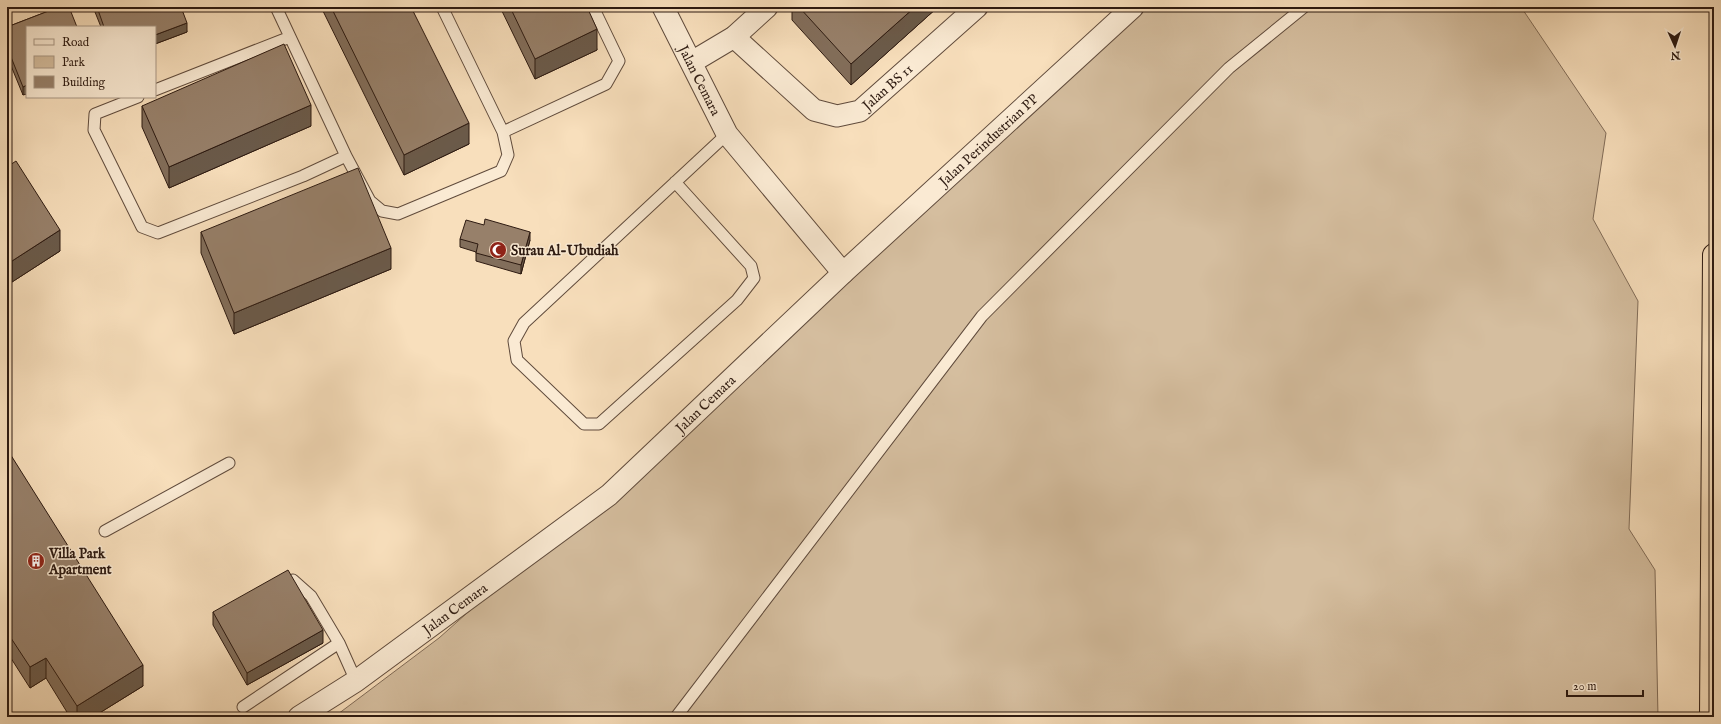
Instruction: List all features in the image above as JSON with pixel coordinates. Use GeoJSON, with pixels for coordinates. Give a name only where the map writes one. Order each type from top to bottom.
{"type":"FeatureCollection","features":[{"type":"Feature","properties":{"kind":"highway"},"geometry":{"type":"LineString","coordinates":[[1711,717],[1714,255]]}},
{"type":"Feature","properties":{"kind":"street","name":"Jalan Cemara"},"geometry":{"type":"LineString","coordinates":[[299,717],[356,681],[609,494],[843,273],[727,134],[664,7]]}},
{"type":"Feature","properties":{"kind":"street"},"geometry":{"type":"LineString","coordinates":[[692,62],[734,37],[767,7]]}},
{"type":"Feature","properties":{"kind":"street","name":"Jalan BS 11"},"geometry":{"type":"LineString","coordinates":[[734,37],[814,110],[837,116],[860,111],[977,7]]}},
{"type":"Feature","properties":{"kind":"street","name":"Jalan Perindustrian PP"},"geometry":{"type":"LineString","coordinates":[[843,273],[1133,7]]}},
{"type":"Feature","properties":{"kind":"lane"},"geometry":{"type":"LineString","coordinates":[[276,7],[346,156],[370,201],[382,211],[398,214],[501,171],[508,155],[503,132],[442,7]]}},
{"type":"Feature","properties":{"kind":"lane"},"geometry":{"type":"LineString","coordinates":[[503,132],[606,84],[619,61],[593,7]]}},
{"type":"Feature","properties":{"kind":"lane"},"geometry":{"type":"LineString","coordinates":[[676,717],[982,316],[1229,68],[1304,7]]}},
{"type":"Feature","properties":{"kind":"lane"},"geometry":{"type":"LineString","coordinates":[[156,90],[290,37]]}},
{"type":"Feature","properties":{"kind":"lane"},"geometry":{"type":"LineString","coordinates":[[135,98],[95,114],[94,130],[142,227],[158,233],[303,176],[346,156]]}},
{"type":"Feature","properties":{"kind":"lane"},"geometry":{"type":"LineString","coordinates":[[675,182],[751,266],[754,278],[737,300],[599,424],[584,424],[517,360],[514,341],[524,323],[675,182],[727,134]]}},
{"type":"Feature","properties":{"kind":"lane"},"geometry":{"type":"LineString","coordinates":[[105,531],[229,463]]}},
{"type":"Feature","properties":{"kind":"lane"},"geometry":{"type":"LineString","coordinates":[[293,580],[311,596],[339,643],[356,681]]}},
{"type":"Feature","properties":{"kind":"lane"},"geometry":{"type":"LineString","coordinates":[[243,707],[339,643]]}},
{"type":"Feature","properties":{"kind":"green space"},"geometry":{"type":"Polygon","coordinates":[[[1148,7],[1521,7],[1606,133],[1593,219],[1638,301],[1629,529],[1655,570],[1658,717],[334,717],[439,638],[1148,7]]]}},
{"type":"Feature","properties":{"kind":"building"},"geometry":{"type":"Polygon","coordinates":[[[59,7],[69,7],[77,26],[26,26],[26,86],[23,87],[7,47],[7,27],[59,7]]]}},
{"type":"Feature","properties":{"kind":"building"},"geometry":{"type":"Polygon","coordinates":[[[97,7],[181,7],[187,23],[156,35],[156,26],[104,26],[97,7]]]}},
{"type":"Feature","properties":{"kind":"building"},"geometry":{"type":"Polygon","coordinates":[[[331,7],[411,7],[469,123],[404,155],[331,7]]]}},
{"type":"Feature","properties":{"kind":"building"},"geometry":{"type":"Polygon","coordinates":[[[510,7],[587,7],[597,29],[535,59],[510,7]]]}},
{"type":"Feature","properties":{"kind":"building"},"geometry":{"type":"Polygon","coordinates":[[[799,7],[915,7],[851,64],[799,7]]]}},
{"type":"Feature","properties":{"kind":"building"},"geometry":{"type":"Polygon","coordinates":[[[284,44],[311,105],[169,167],[142,106],[284,44]]]}},
{"type":"Feature","properties":{"kind":"building"},"geometry":{"type":"Polygon","coordinates":[[[16,161],[60,230],[12,261],[7,257],[7,167],[16,161]]]}},
{"type":"Feature","properties":{"kind":"building"},"geometry":{"type":"Polygon","coordinates":[[[358,168],[391,248],[234,313],[201,232],[358,168]]]}},
{"type":"Feature","properties":{"kind":"building","name":"Surau Al-Ubudiah"},"geometry":{"type":"Polygon","coordinates":[[[485,219],[530,232],[521,265],[476,253],[478,244],[460,239],[466,220],[484,225],[485,219]]]}},
{"type":"Feature","properties":{"kind":"building","name":"Villa Park Apartment"},"geometry":{"type":"Polygon","coordinates":[[[7,449],[143,665],[77,706],[46,658],[30,667],[7,632],[7,449]]]}},
{"type":"Feature","properties":{"kind":"building"},"geometry":{"type":"Polygon","coordinates":[[[288,570],[323,630],[247,673],[213,612],[288,570]]]}},
{"type":"Feature","properties":{"kind":"place","name":"Surau Al-Ubudiah"},"geometry":{"type":"Point","coordinates":[498,250]}},
{"type":"Feature","properties":{"kind":"place","name":"Villa Park Apartment"},"geometry":{"type":"Point","coordinates":[36,561]}}]}
